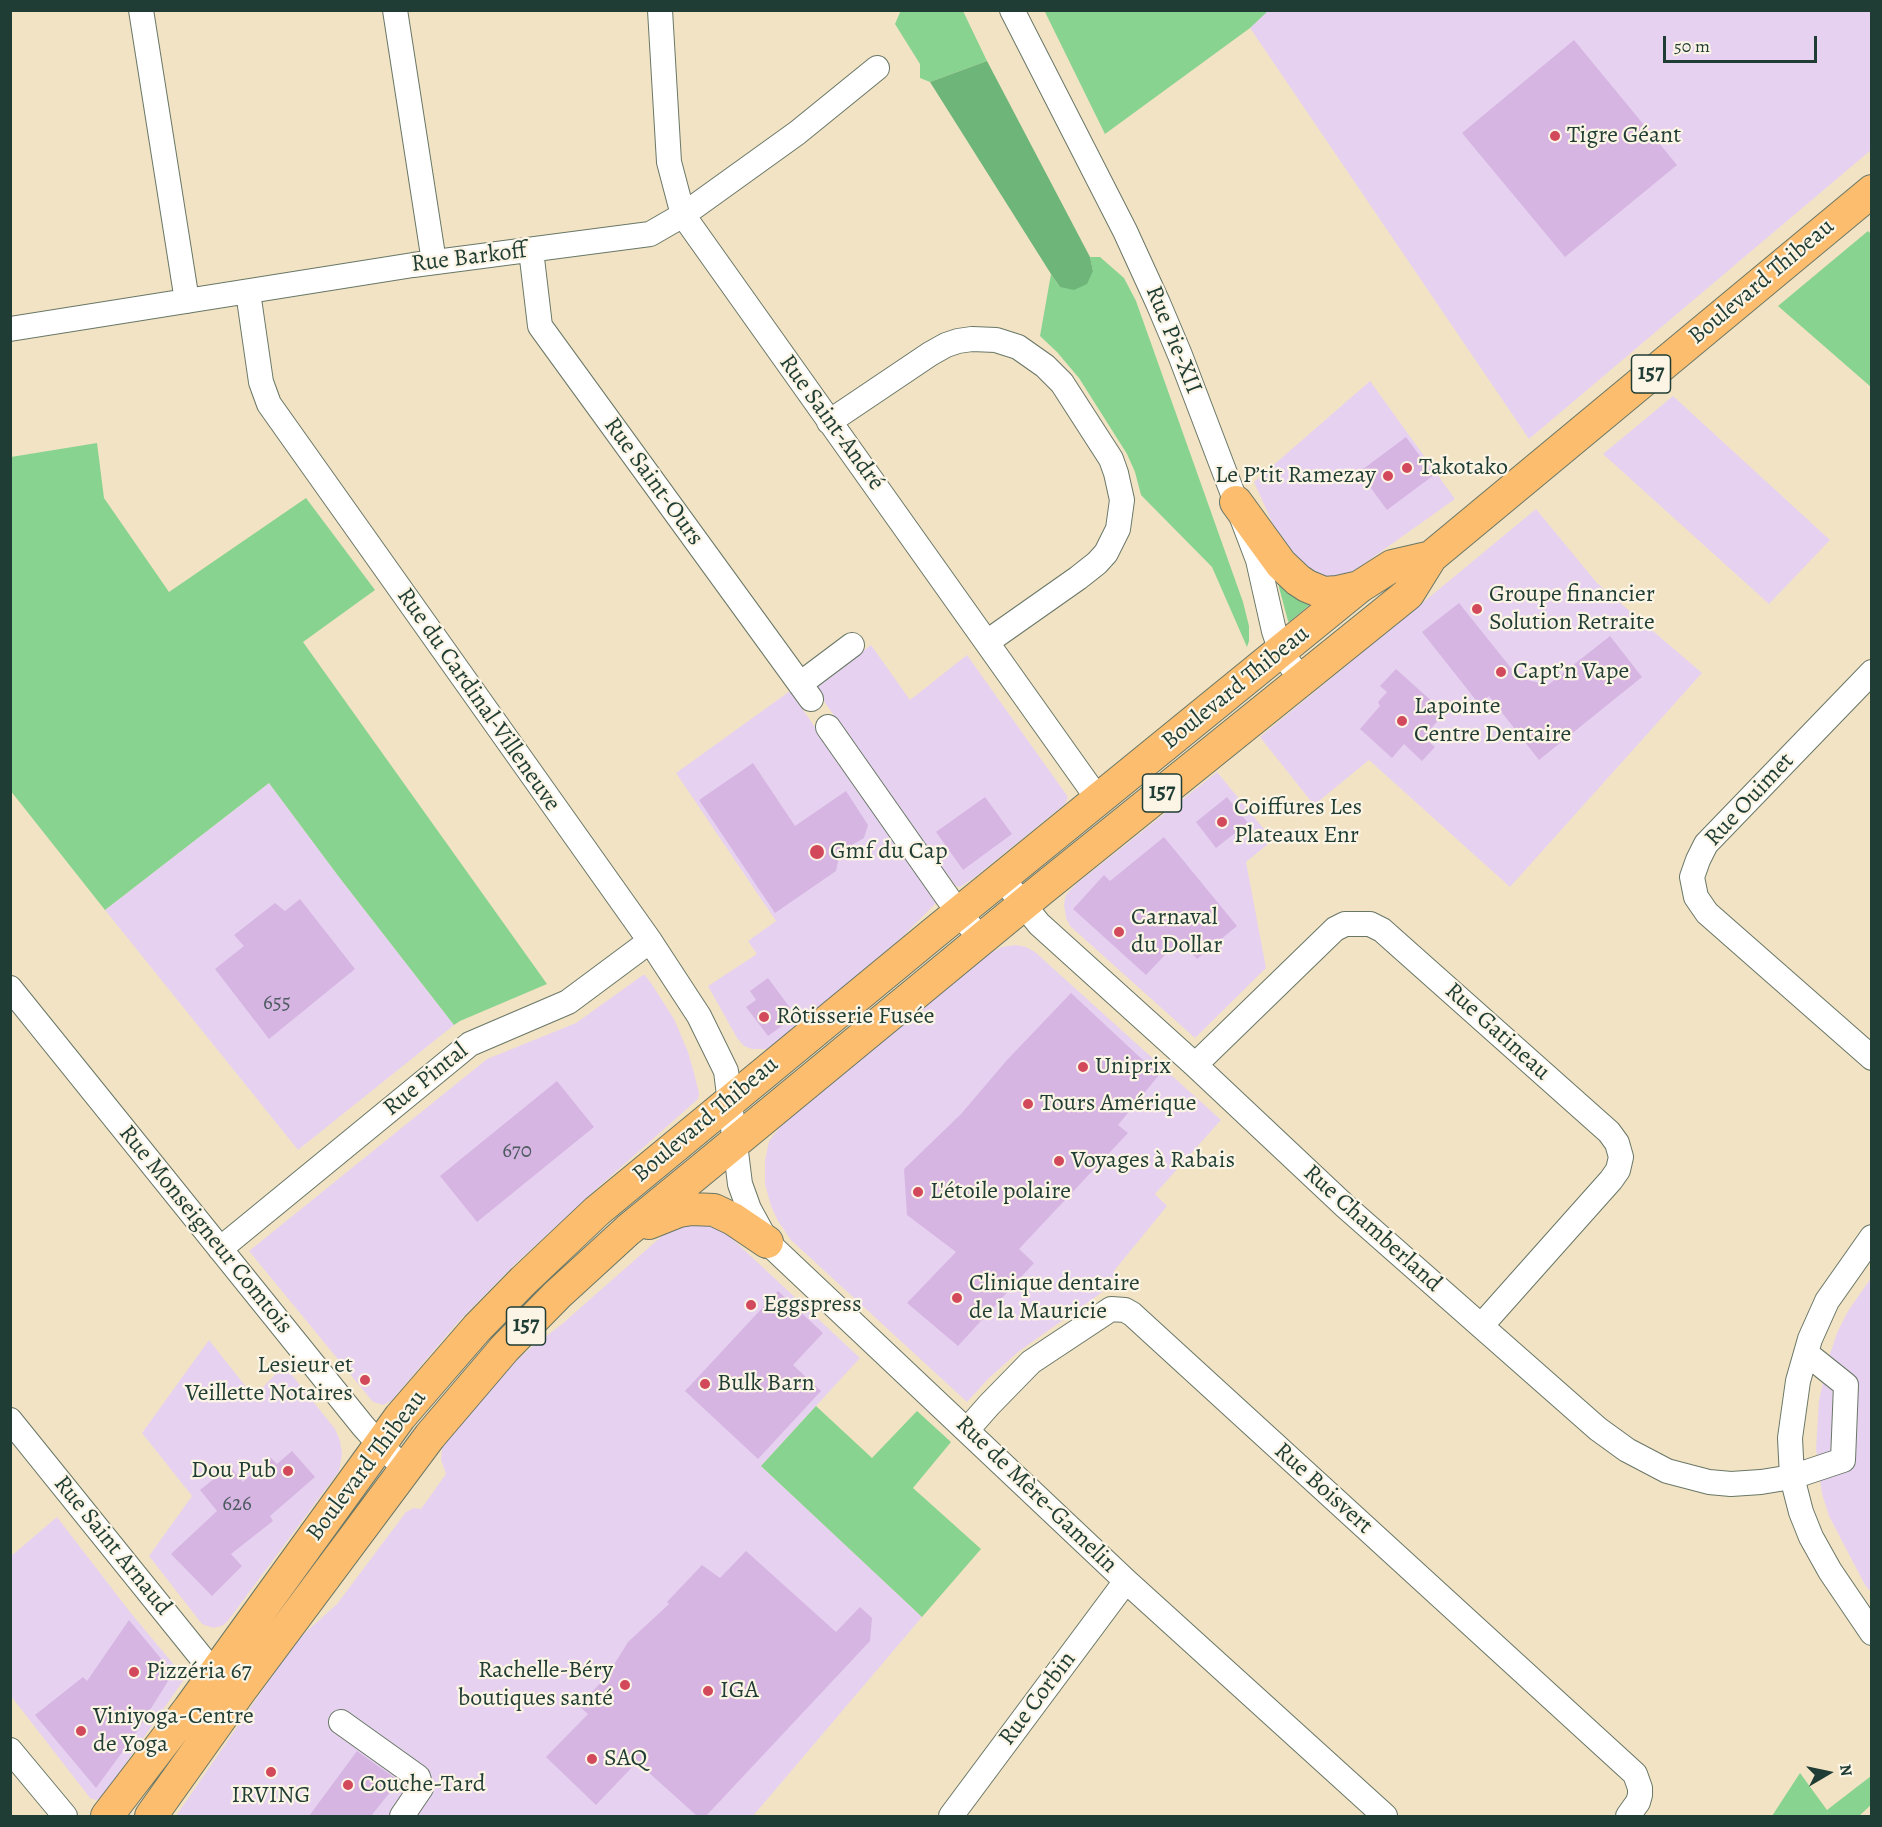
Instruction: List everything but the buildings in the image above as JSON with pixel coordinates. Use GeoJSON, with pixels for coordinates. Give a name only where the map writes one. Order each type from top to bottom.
{"type":"FeatureCollection","features":[{"type":"Feature","properties":{"kind":"main road","name":"Boulevard Thibeau"},"geometry":{"type":"LineString","coordinates":[[151,1816],[240,1690],[405,1468],[505,1348],[557,1295],[628,1230],[1023,905],[1408,594],[1431,557],[1869,196]]}},
{"type":"Feature","properties":{"kind":"main road"},"geometry":{"type":"LineString","coordinates":[[1236,502],[1281,564],[1298,580],[1324,593],[1359,587]]}},
{"type":"Feature","properties":{"kind":"main road","name":"Boulevard Thibeau"},"geometry":{"type":"LineString","coordinates":[[107,1816],[189,1709],[400,1416],[477,1328],[524,1280],[597,1211],[730,1100],[1359,587],[1392,566],[1431,557]]}},
{"type":"Feature","properties":{"kind":"main road"},"geometry":{"type":"LineString","coordinates":[[628,1230],[679,1211],[704,1209],[714,1210],[733,1219],[767,1242]]}},
{"type":"Feature","properties":{"kind":"street"},"geometry":{"type":"LineString","coordinates":[[141,10],[187,301]]}},
{"type":"Feature","properties":{"kind":"street"},"geometry":{"type":"LineString","coordinates":[[395,10],[434,262]]}},
{"type":"Feature","properties":{"kind":"street","name":"Rue Saint-André"},"geometry":{"type":"LineString","coordinates":[[660,10],[669,162],[683,215],[1098,800]]}},
{"type":"Feature","properties":{"kind":"street","name":"Rue Pie-XII"},"geometry":{"type":"LineString","coordinates":[[1012,10],[1140,261],[1180,355],[1258,560],[1281,652],[1302,681]]}},
{"type":"Feature","properties":{"kind":"street","name":"Rue Barkoff"},"geometry":{"type":"LineString","coordinates":[[10,329],[434,262],[650,234],[683,215],[797,134],[877,68]]}},
{"type":"Feature","properties":{"kind":"street","name":"Rue Saint-Ours"},"geometry":{"type":"LineString","coordinates":[[531,250],[540,326],[805,691],[852,645]]}},
{"type":"Feature","properties":{"kind":"street","name":"Rue du Cardinal-Villeneuve"},"geometry":{"type":"LineString","coordinates":[[248,292],[261,382],[269,404],[650,941],[699,1016],[726,1071],[734,1143]]}},
{"type":"Feature","properties":{"kind":"street"},"geometry":{"type":"LineString","coordinates":[[829,422],[930,354],[945,345],[958,341],[996,340],[1018,347],[1045,366],[1062,383],[1111,459],[1122,501],[1118,529],[1106,553],[1097,563],[987,642]]}},
{"type":"Feature","properties":{"kind":"street","name":"Rue Ouimet"},"geometry":{"type":"LineString","coordinates":[[1872,672],[1706,844],[1692,877],[1696,897],[1707,913],[1872,1058]]}},
{"type":"Feature","properties":{"kind":"street"},"geometry":{"type":"LineString","coordinates":[[828,727],[981,940]]}},
{"type":"Feature","properties":{"kind":"street","name":"Rue Chamberland"},"geometry":{"type":"LineString","coordinates":[[1002,878],[1039,924],[1195,1065],[1346,1207],[1605,1434],[1627,1450],[1667,1471],[1709,1482],[1731,1484],[1792,1477],[1842,1460],[1846,1385],[1806,1353]]}},
{"type":"Feature","properties":{"kind":"street","name":"Rue Gatineau"},"geometry":{"type":"LineString","coordinates":[[1195,1065],[1335,929],[1345,924],[1370,924],[1382,930],[1609,1132],[1617,1143],[1621,1157],[1618,1170],[1481,1326]]}},
{"type":"Feature","properties":{"kind":"street","name":"Rue Pintal"},"geometry":{"type":"LineString","coordinates":[[220,1249],[470,1044],[568,1002],[650,941]]}},
{"type":"Feature","properties":{"kind":"street","name":"Rue Monseigneur Comtois"},"geometry":{"type":"LineString","coordinates":[[10,988],[380,1445],[405,1468]]}},
{"type":"Feature","properties":{"kind":"street","name":"Rue de Mère-Gamelin"},"geometry":{"type":"LineString","coordinates":[[734,1143],[738,1173],[746,1201],[754,1221],[767,1242],[1126,1581],[1385,1816]]}},
{"type":"Feature","properties":{"kind":"street"},"geometry":{"type":"LineString","coordinates":[[1872,1237],[1848,1268],[1827,1301],[1815,1327],[1798,1381],[1790,1445],[1792,1477],[1801,1512],[1811,1537],[1834,1577],[1872,1633]]}},
{"type":"Feature","properties":{"kind":"street","name":"Rue Boisvert"},"geometry":{"type":"LineString","coordinates":[[967,1430],[1031,1362],[1111,1310],[1125,1310],[1132,1314],[1635,1774],[1640,1795],[1628,1816]]}},
{"type":"Feature","properties":{"kind":"street","name":"Rue Saint Arnaud"},"geometry":{"type":"LineString","coordinates":[[10,1420],[214,1673]]}},
{"type":"Feature","properties":{"kind":"street","name":"Rue Corbin"},"geometry":{"type":"LineString","coordinates":[[951,1816],[1126,1581]]}},
{"type":"Feature","properties":{"kind":"street"},"geometry":{"type":"LineString","coordinates":[[341,1722],[418,1777],[421,1788],[402,1816]]}},
{"type":"Feature","properties":{"kind":"street"},"geometry":{"type":"LineString","coordinates":[[10,1750],[65,1816]]}},
{"type":"Feature","properties":{"kind":"shaded area"},"geometry":{"type":"Polygon","coordinates":[[[1268,10],[1871,11],[1871,150],[1529,439],[1250,28],[1268,10]]]}},
{"type":"Feature","properties":{"kind":"shaded area"},"geometry":{"type":"Polygon","coordinates":[[[1370,381],[1455,499],[1341,580],[1316,576],[1291,552],[1276,531],[1254,482],[1370,381]]]}},
{"type":"Feature","properties":{"kind":"shaded area"},"geometry":{"type":"Polygon","coordinates":[[[1673,396],[1830,540],[1769,604],[1603,454],[1673,396]]]}},
{"type":"Feature","properties":{"kind":"shaded area"},"geometry":{"type":"Polygon","coordinates":[[[1536,509],[1597,583],[1702,673],[1510,887],[1369,760],[1314,805],[1260,737],[1536,509]]]}},
{"type":"Feature","properties":{"kind":"shaded area"},"geometry":{"type":"Polygon","coordinates":[[[871,645],[910,700],[967,655],[1068,797],[1065,804],[960,887],[956,886],[919,837],[814,687],[871,645]]]}},
{"type":"Feature","properties":{"kind":"shaded area"},"geometry":{"type":"Polygon","coordinates":[[[790,691],[936,903],[901,938],[773,1046],[766,1049],[752,1049],[744,1046],[737,1038],[708,986],[757,954],[748,941],[776,921],[676,773],[790,691]]]}},
{"type":"Feature","properties":{"kind":"shaded area"},"geometry":{"type":"Polygon","coordinates":[[[1217,772],[1273,840],[1246,862],[1266,968],[1195,1038],[1070,926],[1064,904],[1066,895],[1076,884],[1217,772]]]}},
{"type":"Feature","properties":{"kind":"shaded area"},"geometry":{"type":"Polygon","coordinates":[[[269,783],[454,1025],[298,1150],[105,910],[269,783]]]}},
{"type":"Feature","properties":{"kind":"shaded area"},"geometry":{"type":"Polygon","coordinates":[[[1016,945],[1035,952],[1221,1120],[1155,1194],[1167,1206],[1114,1271],[1115,1283],[1018,1352],[967,1402],[791,1240],[771,1206],[765,1184],[765,1161],[769,1141],[781,1126],[987,955],[1002,947],[1016,945]]]}},
{"type":"Feature","properties":{"kind":"shaded area"},"geometry":{"type":"Polygon","coordinates":[[[643,975],[653,986],[674,1019],[688,1052],[699,1093],[698,1099],[514,1265],[458,1322],[391,1401],[383,1405],[373,1402],[249,1251],[487,1059],[576,1023],[643,975]]]}},
{"type":"Feature","properties":{"kind":"shaded area"},"geometry":{"type":"Polygon","coordinates":[[[704,1222],[725,1232],[860,1358],[761,1466],[922,1617],[753,1816],[176,1816],[296,1641],[337,1604],[406,1512],[414,1508],[421,1509],[446,1474],[441,1460],[444,1444],[516,1361],[562,1324],[671,1228],[704,1222]]]}},
{"type":"Feature","properties":{"kind":"shaded area"},"geometry":{"type":"Polygon","coordinates":[[[1871,1278],[1871,1592],[1865,1585],[1829,1516],[1822,1494],[1816,1449],[1819,1400],[1828,1360],[1837,1333],[1848,1311],[1871,1278]]]}},
{"type":"Feature","properties":{"kind":"shaded area"},"geometry":{"type":"Polygon","coordinates":[[[209,1340],[254,1397],[284,1365],[335,1429],[342,1454],[339,1471],[279,1552],[227,1622],[213,1628],[202,1624],[149,1556],[192,1496],[142,1433],[209,1340]]]}},
{"type":"Feature","properties":{"kind":"shaded area"},"geometry":{"type":"Polygon","coordinates":[[[57,1517],[130,1612],[185,1678],[103,1796],[96,1800],[90,1798],[11,1696],[10,1557],[57,1517]]]}},
{"type":"Feature","properties":{"kind":"green space"},"geometry":{"type":"Polygon","coordinates":[[[901,10],[963,11],[987,61],[930,82],[920,78],[920,64],[895,24],[901,10]]]}},
{"type":"Feature","properties":{"kind":"green space"},"geometry":{"type":"Polygon","coordinates":[[[1049,10],[1268,11],[1250,28],[1105,134],[1045,12],[1049,10]]]}},
{"type":"Feature","properties":{"kind":"green space"},"geometry":{"type":"Polygon","coordinates":[[[987,61],[1090,257],[1093,271],[1087,284],[1074,290],[1060,287],[1051,274],[930,82],[987,61]]]}},
{"type":"Feature","properties":{"kind":"green space"},"geometry":{"type":"Polygon","coordinates":[[[1868,231],[1872,235],[1871,387],[1778,306],[1868,231]]]}},
{"type":"Feature","properties":{"kind":"green space"},"geometry":{"type":"Polygon","coordinates":[[[1090,257],[1100,257],[1124,278],[1136,301],[1243,602],[1249,626],[1247,647],[1212,567],[1141,495],[1127,454],[1079,378],[1040,336],[1051,274],[1060,287],[1093,271],[1090,257]]]}},
{"type":"Feature","properties":{"kind":"green space"},"geometry":{"type":"Polygon","coordinates":[[[97,443],[104,498],[169,592],[306,498],[375,590],[303,642],[547,984],[454,1025],[269,783],[105,910],[10,790],[11,457],[97,443]]]}},
{"type":"Feature","properties":{"kind":"green space"},"geometry":{"type":"Polygon","coordinates":[[[1276,576],[1313,602],[1289,622],[1288,621],[1276,576]]]}},
{"type":"Feature","properties":{"kind":"green space"},"geometry":{"type":"Polygon","coordinates":[[[816,1406],[872,1458],[917,1411],[951,1442],[913,1488],[981,1549],[922,1617],[761,1466],[816,1406]]]}},
{"type":"Feature","properties":{"kind":"green space"},"geometry":{"type":"Polygon","coordinates":[[[1800,1773],[1827,1810],[1871,1776],[1871,1805],[1859,1816],[1772,1816],[1800,1773]]]}},
{"type":"Feature","properties":{"kind":"place","name":"Tigre Géant"},"geometry":{"type":"Point","coordinates":[1555,136]}},
{"type":"Feature","properties":{"kind":"place","name":"Takotako"},"geometry":{"type":"Point","coordinates":[1407,468]}},
{"type":"Feature","properties":{"kind":"place","name":"Le P’tit Ramezay"},"geometry":{"type":"Point","coordinates":[1388,476]}},
{"type":"Feature","properties":{"kind":"place","name":"Groupe financier Solution Retraite"},"geometry":{"type":"Point","coordinates":[1477,609]}},
{"type":"Feature","properties":{"kind":"place","name":"Capt’n Vape"},"geometry":{"type":"Point","coordinates":[1501,672]}},
{"type":"Feature","properties":{"kind":"place","name":"Lapointe Centre Dentaire"},"geometry":{"type":"Point","coordinates":[1402,721]}},
{"type":"Feature","properties":{"kind":"place","name":"Coiffures Les Plateaux Enr"},"geometry":{"type":"Point","coordinates":[1222,822]}},
{"type":"Feature","properties":{"kind":"place","name":"Gmf du Cap"},"geometry":{"type":"Point","coordinates":[817,852]}},
{"type":"Feature","properties":{"kind":"place","name":"Carnaval du Dollar"},"geometry":{"type":"Point","coordinates":[1119,932]}},
{"type":"Feature","properties":{"kind":"place","name":"Rôtisserie Fusée"},"geometry":{"type":"Point","coordinates":[764,1017]}},
{"type":"Feature","properties":{"kind":"place","name":"Uniprix"},"geometry":{"type":"Point","coordinates":[1083,1067]}},
{"type":"Feature","properties":{"kind":"place","name":"Tours Amérique"},"geometry":{"type":"Point","coordinates":[1028,1104]}},
{"type":"Feature","properties":{"kind":"place","name":"Voyages à Rabais"},"geometry":{"type":"Point","coordinates":[1059,1161]}},
{"type":"Feature","properties":{"kind":"place","name":"L'étoile polaire"},"geometry":{"type":"Point","coordinates":[918,1192]}},
{"type":"Feature","properties":{"kind":"place","name":"Clinique dentaire de la Mauricie"},"geometry":{"type":"Point","coordinates":[957,1298]}},
{"type":"Feature","properties":{"kind":"place","name":"Eggspress"},"geometry":{"type":"Point","coordinates":[751,1305]}},
{"type":"Feature","properties":{"kind":"place","name":"Lesieur et Veillette Notaires"},"geometry":{"type":"Point","coordinates":[365,1380]}},
{"type":"Feature","properties":{"kind":"place","name":"Bulk Barn"},"geometry":{"type":"Point","coordinates":[705,1384]}},
{"type":"Feature","properties":{"kind":"place","name":"Dou Pub"},"geometry":{"type":"Point","coordinates":[288,1471]}},
{"type":"Feature","properties":{"kind":"place","name":"Pizzéria 67"},"geometry":{"type":"Point","coordinates":[134,1672]}},
{"type":"Feature","properties":{"kind":"place","name":"Rachelle-Béry boutiques santé"},"geometry":{"type":"Point","coordinates":[625,1685]}},
{"type":"Feature","properties":{"kind":"place","name":"IGA"},"geometry":{"type":"Point","coordinates":[708,1691]}},
{"type":"Feature","properties":{"kind":"place","name":"Viniyoga-Centre de Yoga"},"geometry":{"type":"Point","coordinates":[81,1731]}},
{"type":"Feature","properties":{"kind":"place","name":"SAQ"},"geometry":{"type":"Point","coordinates":[592,1759]}},
{"type":"Feature","properties":{"kind":"place","name":"IRVING"},"geometry":{"type":"Point","coordinates":[271,1772]}},
{"type":"Feature","properties":{"kind":"place","name":"Couche-Tard"},"geometry":{"type":"Point","coordinates":[348,1785]}}]}
